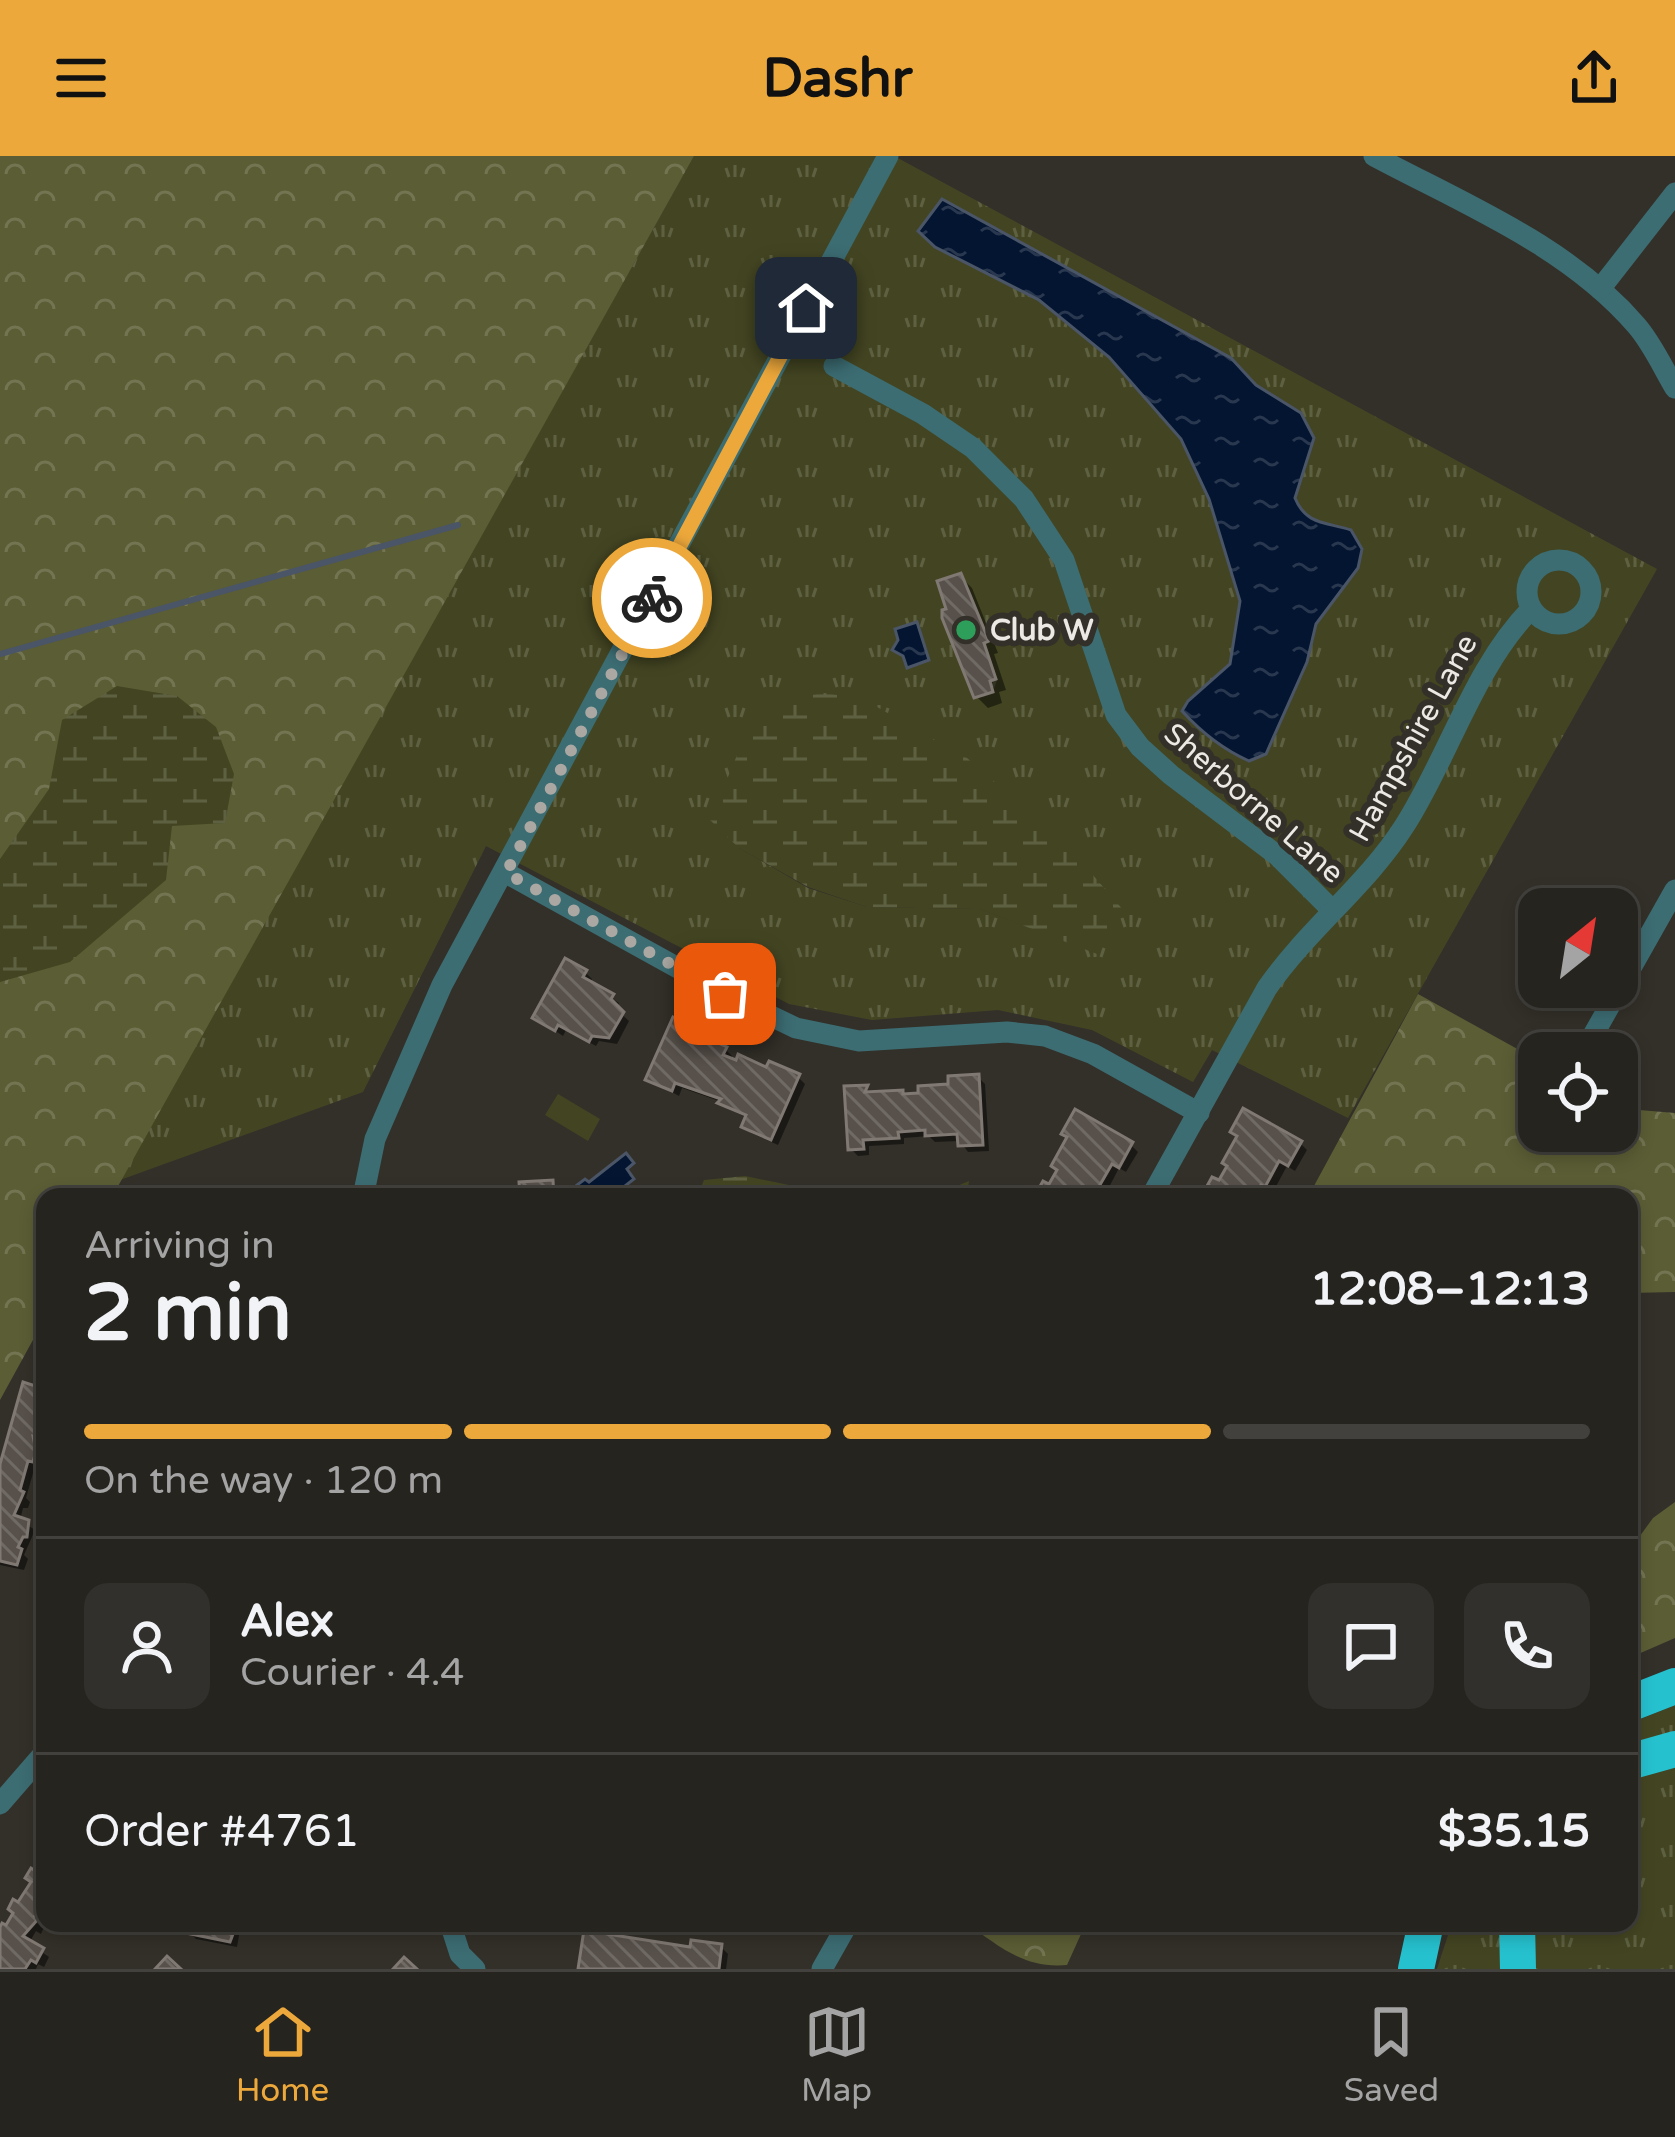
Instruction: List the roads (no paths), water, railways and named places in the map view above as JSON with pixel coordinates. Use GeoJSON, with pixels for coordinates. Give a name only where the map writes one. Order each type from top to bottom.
{"type":"FeatureCollection","features":[{"type":"Feature","properties":{"kind":"highway"},"geometry":{"type":"LineString","coordinates":[[1638,1700],[1675,1686]]}},
{"type":"Feature","properties":{"kind":"highway"},"geometry":{"type":"LineString","coordinates":[[1638,1759],[1675,1749]]}},
{"type":"Feature","properties":{"kind":"highway"},"geometry":{"type":"LineString","coordinates":[[1416,1969],[1424,1932]]}},
{"type":"Feature","properties":{"kind":"highway"},"geometry":{"type":"LineString","coordinates":[[1517,1932],[1518,1969]]}},
{"type":"Feature","properties":{"kind":"street"},"geometry":{"type":"LineString","coordinates":[[365,1188],[375,1139],[442,985],[888,156]]}},
{"type":"Feature","properties":{"kind":"street"},"geometry":{"type":"LineString","coordinates":[[1374,156],[1543,247],[1600,290],[1639,328],[1675,388]]}},
{"type":"Feature","properties":{"kind":"street"},"geometry":{"type":"LineString","coordinates":[[1600,290],[1675,193]]}},
{"type":"Feature","properties":{"kind":"street","name":"Sherborne Lane"},"geometry":{"type":"LineString","coordinates":[[834,367],[922,414],[973,448],[1024,499],[1064,560],[1116,716],[1171,775],[1278,856],[1332,910]]}},
{"type":"Feature","properties":{"kind":"street","name":"Hampshire Lane"},"geometry":{"type":"LineString","coordinates":[[1156,1188],[1267,988],[1377,865],[1405,826],[1503,638],[1531,609]]}},
{"type":"Feature","properties":{"kind":"street"},"geometry":{"type":"LineString","coordinates":[[506,873],[796,1028],[859,1041],[1007,1032],[1045,1036],[1093,1054],[1198,1113]]}},
{"type":"Feature","properties":{"kind":"street"},"geometry":{"type":"LineString","coordinates":[[1595,1032],[1675,890]]}},
{"type":"Feature","properties":{"kind":"street"},"geometry":{"type":"LineString","coordinates":[[0,1804],[36,1762]]}},
{"type":"Feature","properties":{"kind":"street"},"geometry":{"type":"LineString","coordinates":[[453,1932],[460,1954],[475,1969]]}},
{"type":"Feature","properties":{"kind":"street"},"geometry":{"type":"LineString","coordinates":[[822,1969],[843,1932]]}},
{"type":"Feature","properties":{"kind":"water"},"geometry":{"type":"Polygon","coordinates":[[[942,199],[1231,358],[1256,385],[1301,413],[1314,438],[1295,498],[1311,518],[1351,530],[1362,549],[1358,568],[1316,624],[1307,662],[1266,754],[1249,761],[1239,756],[1182,711],[1230,664],[1240,601],[1209,499],[1181,439],[1109,357],[1039,300],[935,247],[918,231],[942,199]]]}},
{"type":"Feature","properties":{"kind":"water"},"geometry":{"type":"Polygon","coordinates":[[[917,622],[929,660],[907,668],[903,656],[892,650],[898,640],[895,629],[917,622]]]}},
{"type":"Feature","properties":{"kind":"water"},"geometry":{"type":"Polygon","coordinates":[[[626,1153],[634,1163],[627,1169],[634,1179],[622,1188],[577,1185],[585,1179],[589,1182],[626,1153]]]}},
{"type":"Feature","properties":{"kind":"waterway"},"geometry":{"type":"LineString","coordinates":[[0,654],[458,525]]}},
{"type":"Feature","properties":{"kind":"place","name":"Club W"},"geometry":{"type":"Point","coordinates":[966,630]}}]}
